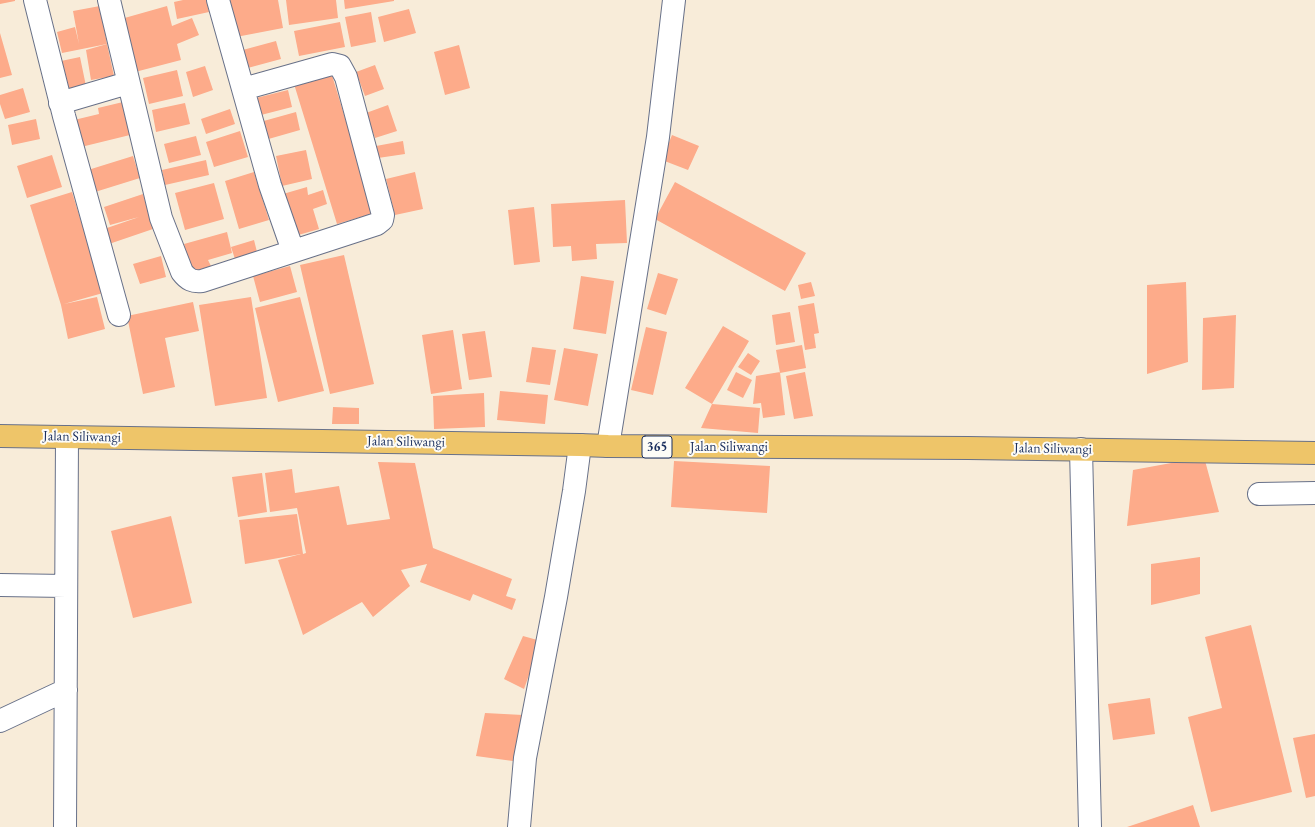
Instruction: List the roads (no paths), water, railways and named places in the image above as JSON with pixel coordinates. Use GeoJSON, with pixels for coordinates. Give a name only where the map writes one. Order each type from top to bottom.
{"type":"FeatureCollection","features":[{"type":"Feature","properties":{"kind":"main road","name":"Jalan Siliwangi"},"geometry":{"type":"LineString","coordinates":[[0,436],[580,444],[608,446],[1314,450]]}},
{"type":"Feature","properties":{"kind":"street"},"geometry":{"type":"LineString","coordinates":[[34,0],[60,103],[118,315]]}},
{"type":"Feature","properties":{"kind":"street"},"geometry":{"type":"LineString","coordinates":[[109,0],[161,218],[182,272],[187,279],[195,282],[293,252],[377,224],[382,220],[382,211],[346,77],[340,66],[332,64],[243,89]]}},
{"type":"Feature","properties":{"kind":"street"},"geometry":{"type":"LineString","coordinates":[[218,0],[270,185],[293,252]]}},
{"type":"Feature","properties":{"kind":"street"},"geometry":{"type":"LineString","coordinates":[[608,446],[658,137],[674,0]]}},
{"type":"Feature","properties":{"kind":"street"},"geometry":{"type":"LineString","coordinates":[[60,103],[128,83]]}},
{"type":"Feature","properties":{"kind":"street"},"geometry":{"type":"LineString","coordinates":[[65,827],[67,437]]}},
{"type":"Feature","properties":{"kind":"street"},"geometry":{"type":"LineString","coordinates":[[519,827],[525,758],[556,597],[574,490],[580,444]]}},
{"type":"Feature","properties":{"kind":"street"},"geometry":{"type":"LineString","coordinates":[[1081,449],[1090,827]]}},
{"type":"Feature","properties":{"kind":"street"},"geometry":{"type":"LineString","coordinates":[[1259,494],[1315,493]]}},
{"type":"Feature","properties":{"kind":"street"},"geometry":{"type":"LineString","coordinates":[[0,585],[66,586]]}},
{"type":"Feature","properties":{"kind":"street"},"geometry":{"type":"LineString","coordinates":[[0,721],[66,690]]}}]}
